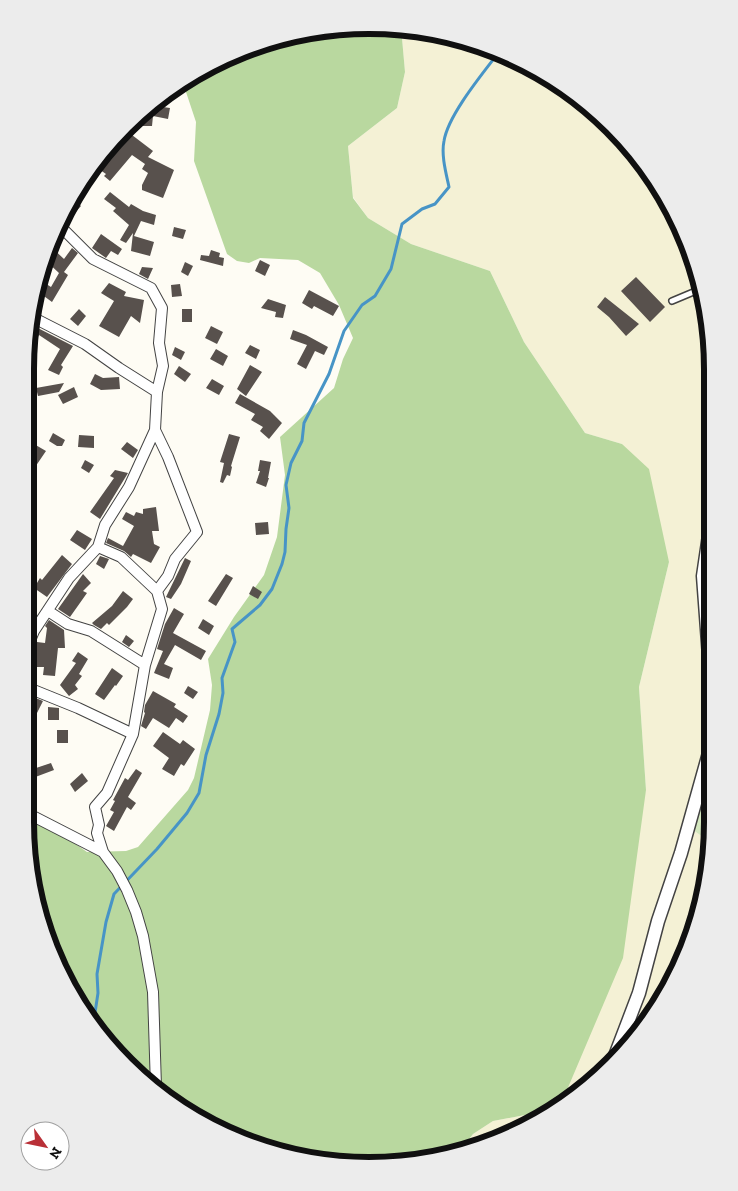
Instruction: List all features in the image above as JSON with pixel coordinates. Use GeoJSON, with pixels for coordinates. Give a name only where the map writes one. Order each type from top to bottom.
{"type":"FeatureCollection","features":[{"type":"Feature","properties":{"kind":"street"},"geometry":{"type":"LineString","coordinates":[[34,631],[69,578],[98,547],[105,525],[129,487],[155,430],[157,392],[163,366],[159,343],[162,308],[151,288],[93,259],[64,231]]}},
{"type":"Feature","properties":{"kind":"street"},"geometry":{"type":"LineString","coordinates":[[38,320],[85,344],[157,392]]}},
{"type":"Feature","properties":{"kind":"street"},"geometry":{"type":"LineString","coordinates":[[155,430],[168,457],[197,532],[175,558],[168,576],[156,591]]}},
{"type":"Feature","properties":{"kind":"street"},"geometry":{"type":"LineString","coordinates":[[98,547],[121,557],[156,591],[162,609],[145,665],[133,734],[107,792],[95,807],[99,824],[97,833],[103,852],[117,871],[127,890],[136,912],[142,936],[153,992],[156,1080]]}},
{"type":"Feature","properties":{"kind":"street"},"geometry":{"type":"LineString","coordinates":[[704,569],[704,589]]}},
{"type":"Feature","properties":{"kind":"street"},"geometry":{"type":"LineString","coordinates":[[48,611],[68,624],[91,631],[145,665]]}},
{"type":"Feature","properties":{"kind":"street"},"geometry":{"type":"LineString","coordinates":[[34,690],[78,708],[133,734]]}},
{"type":"Feature","properties":{"kind":"street"},"geometry":{"type":"LineString","coordinates":[[619,1045],[639,993],[658,921],[704,770]]}},
{"type":"Feature","properties":{"kind":"street"},"geometry":{"type":"LineString","coordinates":[[34,817],[103,852]]}},
{"type":"Feature","properties":{"kind":"lane"},"geometry":{"type":"LineString","coordinates":[[672,301],[695,291]]}},
{"type":"Feature","properties":{"kind":"shaded area"},"geometry":{"type":"Polygon","coordinates":[[[402,35],[456,45],[517,68],[555,90],[590,117],[635,165],[670,221],[693,282],[701,325],[704,347],[704,786],[693,830],[704,838],[704,844],[698,887],[693,909],[679,950],[648,1008],[606,1059],[573,1088],[548,1105],[646,790],[639,687],[669,562],[622,444],[585,433],[524,342],[490,271],[411,244],[368,218],[353,197],[348,146],[397,108],[405,72],[402,35]]]}},
{"type":"Feature","properties":{"kind":"shaded area"},"geometry":{"type":"Polygon","coordinates":[[[535,1113],[497,1132],[466,1142],[473,1134],[493,1121],[535,1113]]]}},
{"type":"Feature","properties":{"kind":"green space"},"geometry":{"type":"Polygon","coordinates":[[[347,34],[402,35],[405,72],[397,108],[348,146],[353,198],[368,218],[411,244],[490,271],[524,342],[585,433],[622,444],[649,469],[669,562],[639,687],[646,790],[623,958],[566,1093],[535,1113],[493,1121],[473,1134],[466,1142],[456,1146],[391,1157],[347,1157],[282,1146],[241,1132],[201,1112],[183,1101],[148,1074],[103,1026],[68,970],[45,909],[34,844],[34,818],[47,824],[87,852],[126,851],[138,847],[188,790],[194,778],[210,710],[212,685],[208,659],[234,617],[264,575],[277,537],[285,475],[280,437],[334,388],[343,359],[353,338],[339,305],[320,273],[298,260],[260,258],[249,263],[237,261],[227,254],[194,161],[196,122],[186,92],[182,91],[221,68],[282,45],[347,34]]]}},
{"type":"Feature","properties":{"kind":"green space"},"geometry":{"type":"Polygon","coordinates":[[[704,787],[704,838],[693,830],[704,787]]]}},
{"type":"Feature","properties":{"kind":"building"},"geometry":{"type":"Polygon","coordinates":[[[164,104],[163,107],[170,108],[168,119],[153,116],[152,126],[138,126],[164,104]]]}},
{"type":"Feature","properties":{"kind":"building"},"geometry":{"type":"Polygon","coordinates":[[[132,135],[153,151],[148,157],[174,170],[163,198],[142,190],[142,185],[148,173],[142,169],[145,164],[132,155],[110,181],[104,176],[106,174],[100,170],[121,144],[123,145],[132,135]]]}},
{"type":"Feature","properties":{"kind":"building"},"geometry":{"type":"Polygon","coordinates":[[[110,192],[129,207],[131,204],[143,211],[156,215],[154,225],[141,221],[134,236],[154,242],[150,256],[131,251],[133,233],[126,243],[120,240],[129,225],[113,211],[116,208],[104,199],[110,192]]]}},
{"type":"Feature","properties":{"kind":"building"},"geometry":{"type":"Polygon","coordinates":[[[78,203],[81,206],[71,216],[78,203]]]}},
{"type":"Feature","properties":{"kind":"building"},"geometry":{"type":"Polygon","coordinates":[[[174,227],[186,230],[183,239],[172,236],[174,227]]]}},
{"type":"Feature","properties":{"kind":"building"},"geometry":{"type":"Polygon","coordinates":[[[101,234],[122,249],[118,255],[111,251],[106,258],[92,248],[101,234]]]}},
{"type":"Feature","properties":{"kind":"building"},"geometry":{"type":"Polygon","coordinates":[[[72,248],[78,253],[64,272],[68,275],[52,302],[42,295],[45,283],[51,287],[59,273],[51,265],[55,251],[64,259],[72,248]]]}},
{"type":"Feature","properties":{"kind":"building"},"geometry":{"type":"Polygon","coordinates":[[[211,250],[220,253],[219,257],[224,258],[223,266],[200,260],[201,255],[209,256],[211,250]]]}},
{"type":"Feature","properties":{"kind":"building"},"geometry":{"type":"Polygon","coordinates":[[[260,260],[270,265],[265,276],[255,271],[260,260]]]}},
{"type":"Feature","properties":{"kind":"building"},"geometry":{"type":"Polygon","coordinates":[[[185,262],[193,266],[188,276],[181,272],[185,262]]]}},
{"type":"Feature","properties":{"kind":"building"},"geometry":{"type":"Polygon","coordinates":[[[142,267],[153,268],[148,279],[139,274],[142,267]]]}},
{"type":"Feature","properties":{"kind":"building"},"geometry":{"type":"Polygon","coordinates":[[[636,277],[665,307],[650,322],[621,291],[636,277]]]}},
{"type":"Feature","properties":{"kind":"building"},"geometry":{"type":"Polygon","coordinates":[[[109,283],[126,292],[124,296],[144,300],[140,323],[131,316],[119,337],[99,326],[114,301],[101,293],[109,283]]]}},
{"type":"Feature","properties":{"kind":"building"},"geometry":{"type":"Polygon","coordinates":[[[180,284],[182,296],[172,297],[171,285],[180,284]]]}},
{"type":"Feature","properties":{"kind":"building"},"geometry":{"type":"Polygon","coordinates":[[[309,290],[339,306],[333,316],[314,306],[312,309],[302,303],[309,290]]]}},
{"type":"Feature","properties":{"kind":"building"},"geometry":{"type":"Polygon","coordinates":[[[605,297],[639,324],[626,336],[597,307],[605,297]]]}},
{"type":"Feature","properties":{"kind":"building"},"geometry":{"type":"Polygon","coordinates":[[[268,299],[286,305],[283,318],[275,317],[276,312],[261,308],[268,299]]]}},
{"type":"Feature","properties":{"kind":"building"},"geometry":{"type":"Polygon","coordinates":[[[79,309],[86,316],[78,326],[70,319],[79,309]]]}},
{"type":"Feature","properties":{"kind":"building"},"geometry":{"type":"Polygon","coordinates":[[[182,309],[192,309],[192,322],[182,322],[182,309]]]}},
{"type":"Feature","properties":{"kind":"building"},"geometry":{"type":"Polygon","coordinates":[[[211,326],[223,332],[217,344],[205,338],[211,326]]]}},
{"type":"Feature","properties":{"kind":"building"},"geometry":{"type":"Polygon","coordinates":[[[37,327],[73,346],[61,365],[63,367],[59,375],[48,370],[60,349],[39,335],[36,340],[37,327]]]}},
{"type":"Feature","properties":{"kind":"building"},"geometry":{"type":"Polygon","coordinates":[[[293,330],[328,347],[324,355],[315,351],[306,369],[297,364],[307,345],[290,339],[293,330]]]}},
{"type":"Feature","properties":{"kind":"building"},"geometry":{"type":"Polygon","coordinates":[[[250,345],[260,350],[256,359],[245,353],[250,345]]]}},
{"type":"Feature","properties":{"kind":"building"},"geometry":{"type":"Polygon","coordinates":[[[175,347],[185,352],[181,360],[172,355],[175,347]]]}},
{"type":"Feature","properties":{"kind":"building"},"geometry":{"type":"Polygon","coordinates":[[[216,349],[228,356],[223,366],[210,359],[216,349]]]}},
{"type":"Feature","properties":{"kind":"building"},"geometry":{"type":"Polygon","coordinates":[[[250,365],[262,372],[246,396],[237,389],[250,365]]]}},
{"type":"Feature","properties":{"kind":"building"},"geometry":{"type":"Polygon","coordinates":[[[179,366],[191,374],[185,382],[174,374],[179,366]]]}},
{"type":"Feature","properties":{"kind":"building"},"geometry":{"type":"Polygon","coordinates":[[[95,374],[103,378],[119,377],[120,389],[101,390],[90,384],[95,374]]]}},
{"type":"Feature","properties":{"kind":"building"},"geometry":{"type":"Polygon","coordinates":[[[212,379],[224,386],[219,395],[206,388],[212,379]]]}},
{"type":"Feature","properties":{"kind":"building"},"geometry":{"type":"Polygon","coordinates":[[[64,383],[59,392],[38,396],[36,388],[64,383]]]}},
{"type":"Feature","properties":{"kind":"building"},"geometry":{"type":"Polygon","coordinates":[[[74,387],[78,397],[63,404],[58,395],[74,387]]]}},
{"type":"Feature","properties":{"kind":"building"},"geometry":{"type":"Polygon","coordinates":[[[240,394],[270,411],[282,423],[269,439],[260,431],[263,427],[251,420],[255,414],[235,403],[240,394]]]}},
{"type":"Feature","properties":{"kind":"building"},"geometry":{"type":"Polygon","coordinates":[[[53,433],[65,440],[62,446],[57,446],[49,441],[53,433]]]}},
{"type":"Feature","properties":{"kind":"building"},"geometry":{"type":"Polygon","coordinates":[[[229,434],[240,437],[231,466],[230,476],[227,475],[223,483],[220,482],[224,463],[220,462],[229,434]]]}},
{"type":"Feature","properties":{"kind":"building"},"geometry":{"type":"Polygon","coordinates":[[[79,435],[94,436],[94,448],[78,447],[79,435]]]}},
{"type":"Feature","properties":{"kind":"building"},"geometry":{"type":"Polygon","coordinates":[[[127,442],[138,450],[133,458],[121,449],[127,442]]]}},
{"type":"Feature","properties":{"kind":"building"},"geometry":{"type":"Polygon","coordinates":[[[34,444],[46,451],[34,469],[34,444]]]}},
{"type":"Feature","properties":{"kind":"building"},"geometry":{"type":"Polygon","coordinates":[[[85,460],[94,465],[89,473],[81,468],[85,460]]]}},
{"type":"Feature","properties":{"kind":"building"},"geometry":{"type":"Polygon","coordinates":[[[260,460],[271,462],[266,487],[256,483],[260,471],[258,471],[260,460]]]}},
{"type":"Feature","properties":{"kind":"building"},"geometry":{"type":"Polygon","coordinates":[[[115,470],[128,473],[100,519],[90,512],[114,478],[110,476],[115,470]]]}},
{"type":"Feature","properties":{"kind":"building"},"geometry":{"type":"Polygon","coordinates":[[[156,507],[159,531],[152,531],[154,544],[160,547],[151,563],[133,554],[131,557],[124,551],[106,543],[108,538],[123,546],[134,526],[122,519],[126,512],[134,516],[136,512],[143,514],[143,509],[156,507]]]}},
{"type":"Feature","properties":{"kind":"building"},"geometry":{"type":"Polygon","coordinates":[[[268,522],[269,534],[256,535],[255,523],[268,522]]]}},
{"type":"Feature","properties":{"kind":"building"},"geometry":{"type":"Polygon","coordinates":[[[77,530],[92,539],[85,550],[70,540],[77,530]]]}},
{"type":"Feature","properties":{"kind":"building"},"geometry":{"type":"Polygon","coordinates":[[[62,555],[72,564],[47,597],[34,588],[40,578],[42,580],[62,555]]]}},
{"type":"Feature","properties":{"kind":"building"},"geometry":{"type":"Polygon","coordinates":[[[100,556],[109,559],[104,569],[96,564],[100,556]]]}},
{"type":"Feature","properties":{"kind":"building"},"geometry":{"type":"Polygon","coordinates":[[[185,558],[191,561],[181,584],[171,599],[166,597],[185,558]]]}},
{"type":"Feature","properties":{"kind":"building"},"geometry":{"type":"Polygon","coordinates":[[[83,574],[91,583],[83,591],[87,593],[70,617],[58,609],[83,574]]]}},
{"type":"Feature","properties":{"kind":"building"},"geometry":{"type":"Polygon","coordinates":[[[226,574],[233,578],[216,606],[208,601],[226,574]]]}},
{"type":"Feature","properties":{"kind":"building"},"geometry":{"type":"Polygon","coordinates":[[[253,586],[262,592],[258,599],[249,594],[253,586]]]}},
{"type":"Feature","properties":{"kind":"building"},"geometry":{"type":"Polygon","coordinates":[[[123,591],[133,599],[127,607],[109,625],[107,623],[101,629],[94,625],[92,623],[112,606],[123,591]]]}},
{"type":"Feature","properties":{"kind":"building"},"geometry":{"type":"Polygon","coordinates":[[[174,608],[184,614],[173,633],[206,651],[201,660],[175,645],[164,664],[173,668],[169,679],[154,673],[163,651],[157,649],[165,624],[174,608]]]}},
{"type":"Feature","properties":{"kind":"building"},"geometry":{"type":"Polygon","coordinates":[[[203,619],[214,626],[209,635],[198,628],[203,619]]]}},
{"type":"Feature","properties":{"kind":"building"},"geometry":{"type":"Polygon","coordinates":[[[49,620],[64,630],[65,648],[58,648],[55,676],[43,675],[44,667],[37,667],[37,652],[35,652],[37,642],[45,643],[47,628],[45,626],[49,620]]]}},
{"type":"Feature","properties":{"kind":"building"},"geometry":{"type":"Polygon","coordinates":[[[126,635],[134,641],[129,647],[122,642],[126,635]]]}},
{"type":"Feature","properties":{"kind":"building"},"geometry":{"type":"Polygon","coordinates":[[[78,652],[88,659],[79,674],[82,676],[75,685],[78,689],[69,696],[60,685],[76,663],[72,661],[78,652]]]}},
{"type":"Feature","properties":{"kind":"building"},"geometry":{"type":"Polygon","coordinates":[[[112,668],[123,676],[104,700],[95,694],[112,668]]]}},
{"type":"Feature","properties":{"kind":"building"},"geometry":{"type":"Polygon","coordinates":[[[188,686],[198,692],[193,699],[184,693],[188,686]]]}},
{"type":"Feature","properties":{"kind":"building"},"geometry":{"type":"Polygon","coordinates":[[[153,691],[176,704],[174,707],[188,716],[183,723],[176,718],[169,728],[153,718],[146,729],[141,726],[145,705],[153,691]]]}},
{"type":"Feature","properties":{"kind":"building"},"geometry":{"type":"Polygon","coordinates":[[[34,697],[43,701],[37,713],[34,712],[34,697]]]}},
{"type":"Feature","properties":{"kind":"building"},"geometry":{"type":"Polygon","coordinates":[[[48,707],[59,708],[59,720],[48,720],[48,707]]]}},
{"type":"Feature","properties":{"kind":"building"},"geometry":{"type":"Polygon","coordinates":[[[57,730],[68,730],[68,743],[57,743],[57,730]]]}},
{"type":"Feature","properties":{"kind":"building"},"geometry":{"type":"Polygon","coordinates":[[[163,732],[180,744],[183,740],[195,749],[184,766],[181,764],[174,776],[162,769],[169,758],[153,746],[163,732]]]}},
{"type":"Feature","properties":{"kind":"building"},"geometry":{"type":"Polygon","coordinates":[[[34,760],[36,768],[51,763],[54,770],[34,778],[34,760]]]}},
{"type":"Feature","properties":{"kind":"building"},"geometry":{"type":"Polygon","coordinates":[[[136,769],[142,773],[128,797],[136,803],[131,810],[127,807],[114,831],[106,826],[114,812],[110,810],[115,801],[113,800],[125,778],[128,780],[136,769]]]}},
{"type":"Feature","properties":{"kind":"building"},"geometry":{"type":"Polygon","coordinates":[[[82,773],[88,781],[75,792],[70,784],[82,773]]]}},
{"type":"Feature","properties":{"kind":"waterway"},"geometry":{"type":"LineString","coordinates":[[95,1015],[98,993],[97,974],[106,922],[114,894],[157,849],[187,813],[199,793],[206,755],[219,714],[223,693],[222,678],[235,642],[232,629],[260,605],[272,589],[282,564],[289,508],[286,485],[291,463],[302,441],[304,423],[329,374],[344,331],[362,305],[375,296],[391,269],[402,224],[422,209],[435,204],[449,187],[443,152],[447,131],[459,107],[494,58]]}}]}
